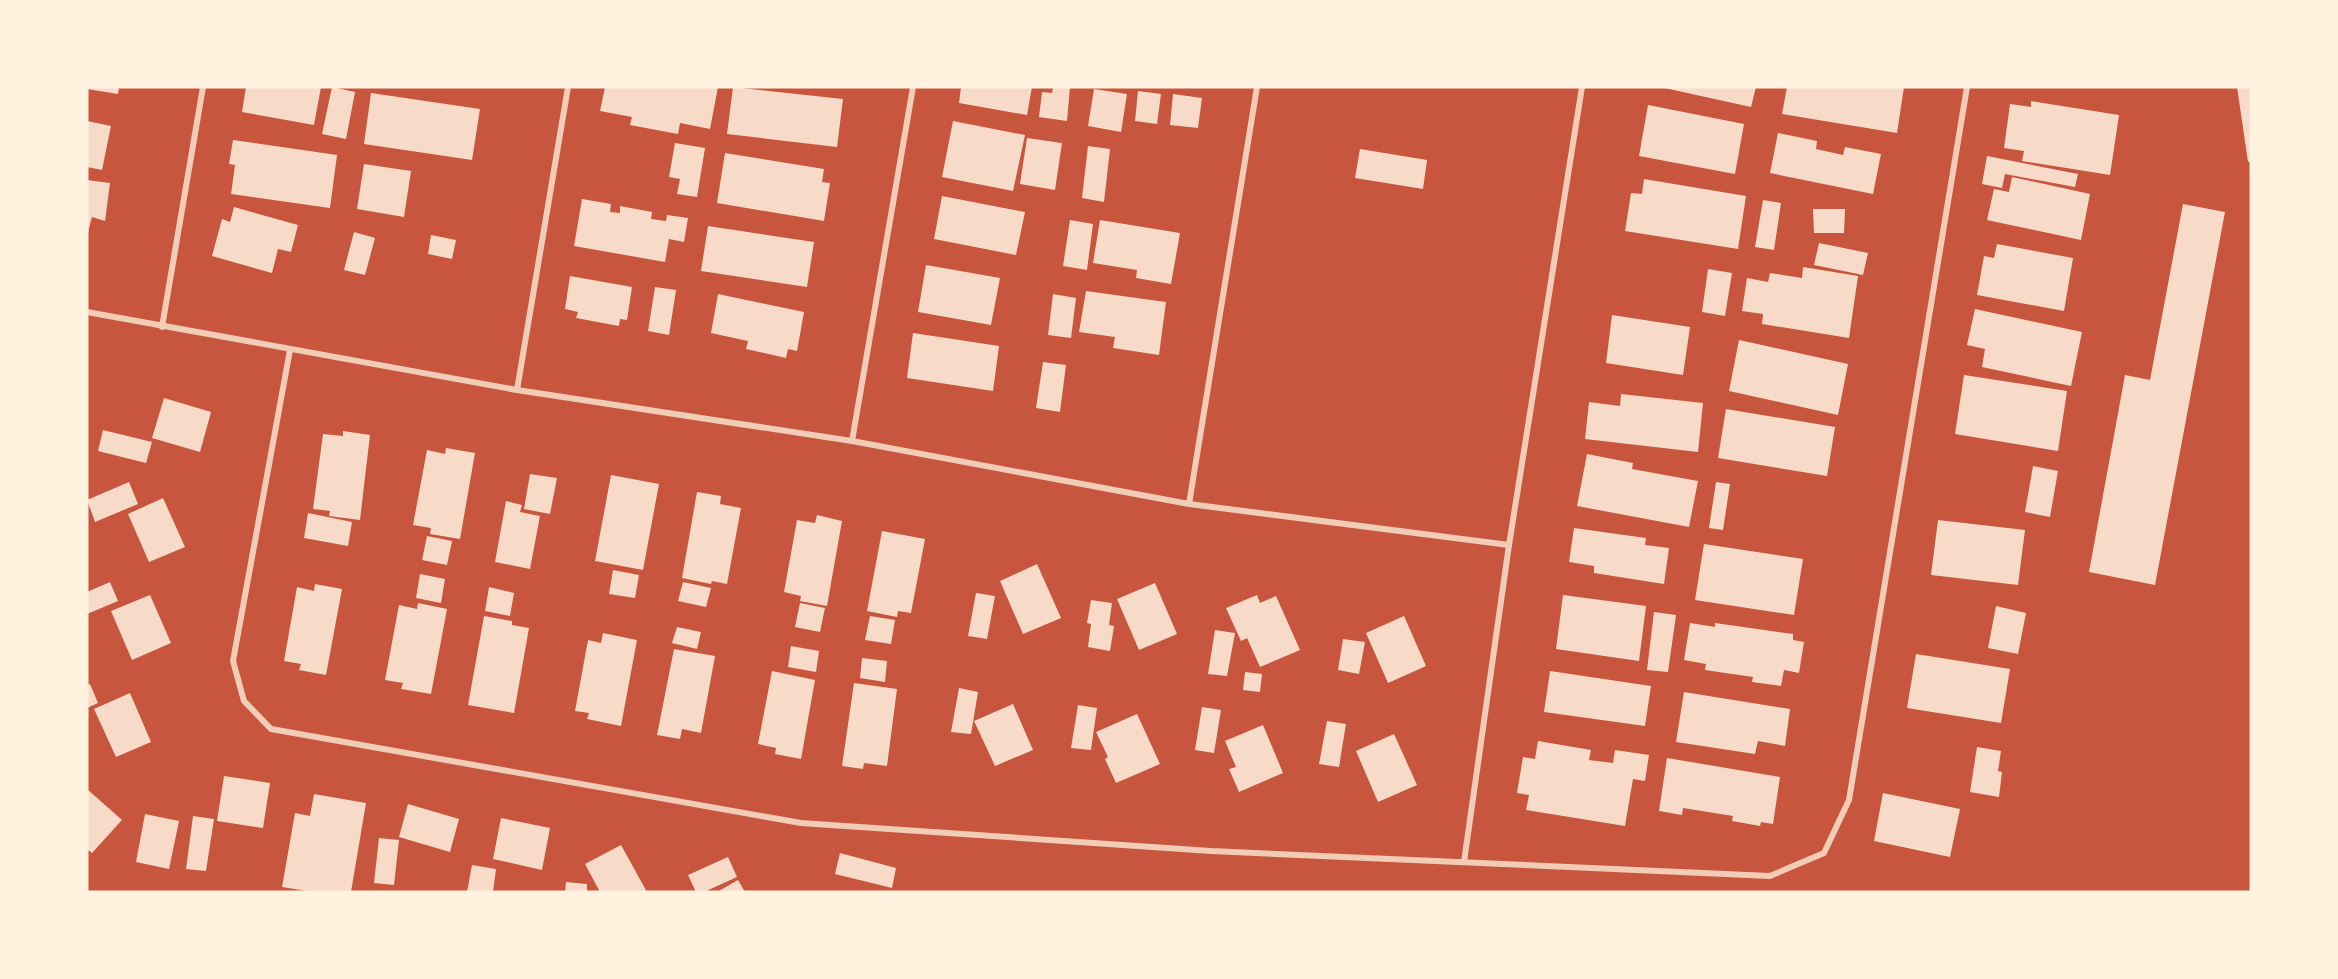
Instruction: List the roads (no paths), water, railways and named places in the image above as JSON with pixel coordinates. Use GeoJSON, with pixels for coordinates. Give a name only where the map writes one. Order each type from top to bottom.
{"type":"FeatureCollection","features":[{"type":"Feature","properties":{"kind":"street"},"geometry":{"type":"LineString","coordinates":[[162,327],[203,87]]}},
{"type":"Feature","properties":{"kind":"street"},"geometry":{"type":"LineString","coordinates":[[517,390],[568,87]]}},
{"type":"Feature","properties":{"kind":"street"},"geometry":{"type":"LineString","coordinates":[[852,441],[913,87]]}},
{"type":"Feature","properties":{"kind":"street"},"geometry":{"type":"LineString","coordinates":[[1189,504],[1257,87]]}},
{"type":"Feature","properties":{"kind":"street"},"geometry":{"type":"LineString","coordinates":[[1464,862],[1509,545],[1582,87]]}},
{"type":"Feature","properties":{"kind":"street"},"geometry":{"type":"LineString","coordinates":[[290,350],[232,661],[244,701],[271,729],[801,823],[1211,852],[1770,876],[1824,852],[1849,800],[1967,87]]}},
{"type":"Feature","properties":{"kind":"street"},"geometry":{"type":"LineString","coordinates":[[87,312],[517,390],[852,441],[1189,504],[1509,545]]}}]}
